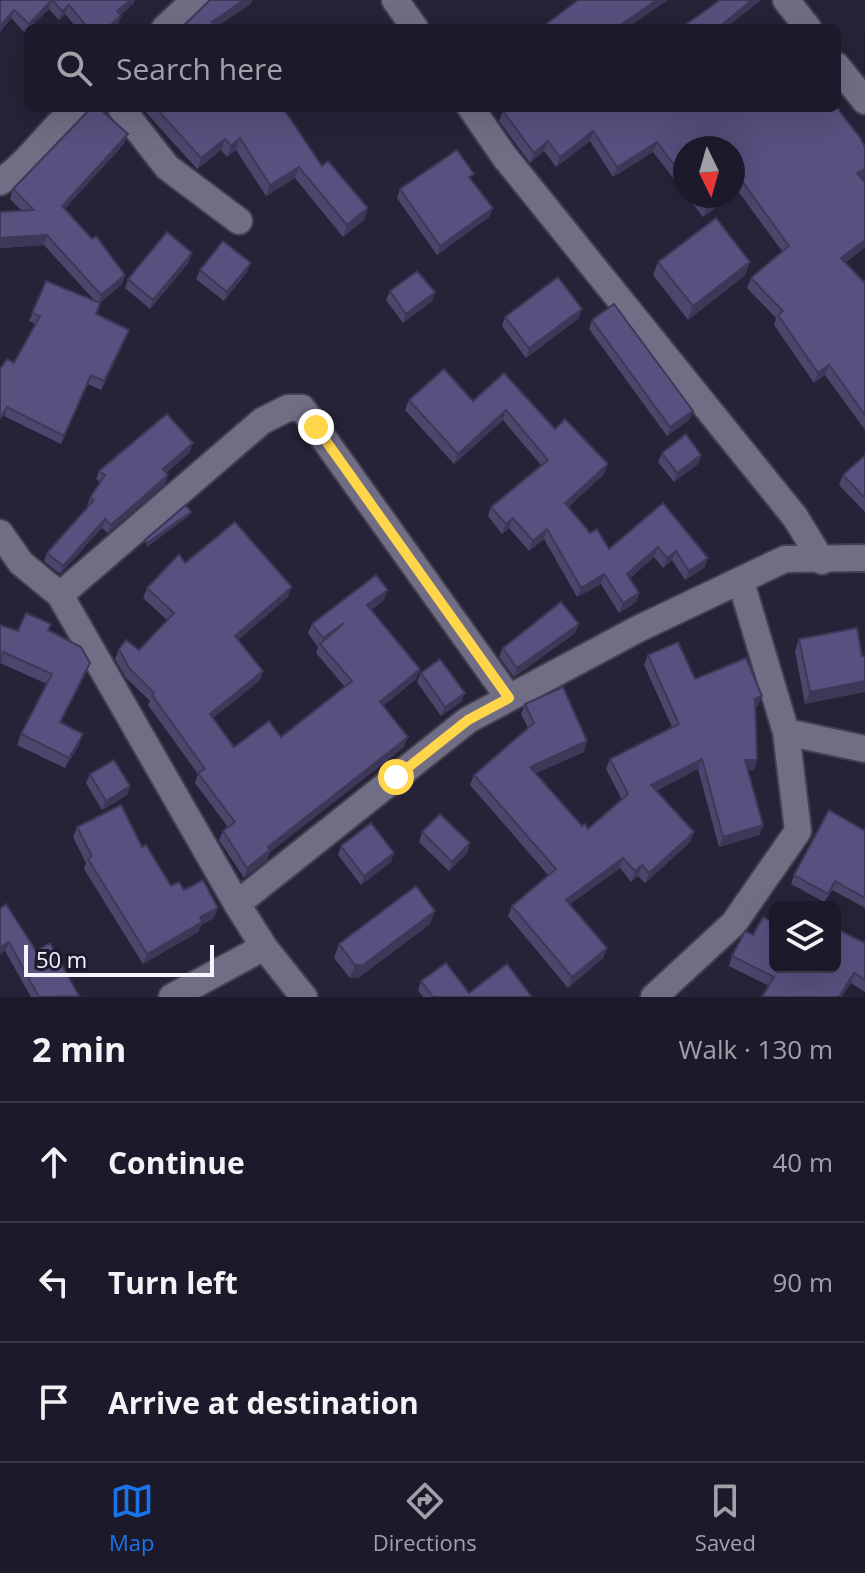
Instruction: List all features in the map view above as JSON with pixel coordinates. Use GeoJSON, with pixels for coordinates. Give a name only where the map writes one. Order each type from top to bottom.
{"type":"FeatureCollection","features":[{"type":"Feature","properties":{"kind":"street"},"geometry":{"type":"LineString","coordinates":[[169,24],[195,0]]}},
{"type":"Feature","properties":{"kind":"street"},"geometry":{"type":"LineString","coordinates":[[395,0],[412,24]]}},
{"type":"Feature","properties":{"kind":"street"},"geometry":{"type":"LineString","coordinates":[[786,0],[805,24]]}},
{"type":"Feature","properties":{"kind":"street"},"geometry":{"type":"LineString","coordinates":[[841,71],[865,101]]}},
{"type":"Feature","properties":{"kind":"street"},"geometry":{"type":"LineString","coordinates":[[0,182],[20,168],[48,131],[71,112]]}},
{"type":"Feature","properties":{"kind":"street"},"geometry":{"type":"LineString","coordinates":[[124,112],[167,167],[239,221]]}},
{"type":"Feature","properties":{"kind":"street"},"geometry":{"type":"LineString","coordinates":[[474,112],[504,156],[795,517],[822,561]]}},
{"type":"Feature","properties":{"kind":"street"},"geometry":{"type":"LineString","coordinates":[[60,595],[262,421],[288,408],[302,408],[509,698]]}},
{"type":"Feature","properties":{"kind":"street"},"geometry":{"type":"LineString","coordinates":[[0,533],[21,563],[60,595],[237,904],[264,947],[304,997]]}},
{"type":"Feature","properties":{"kind":"street"},"geometry":{"type":"LineString","coordinates":[[237,904],[468,720],[638,629],[785,559],[822,561],[865,558]]}},
{"type":"Feature","properties":{"kind":"street"},"geometry":{"type":"LineString","coordinates":[[654,997],[734,923],[798,831],[786,732],[741,582]]}},
{"type":"Feature","properties":{"kind":"street"},"geometry":{"type":"LineString","coordinates":[[786,732],[865,749]]}},
{"type":"Feature","properties":{"kind":"street"},"geometry":{"type":"LineString","coordinates":[[172,997],[264,947]]}},
{"type":"Feature","properties":{"kind":"building"},"geometry":{"type":"Polygon","coordinates":[[[0,0],[52,0],[29,24],[14,10],[0,26],[0,0]]]}},
{"type":"Feature","properties":{"kind":"building"},"geometry":{"type":"Polygon","coordinates":[[[52,0],[131,0],[117,11],[121,16],[112,24],[85,24],[69,5],[62,11],[52,0]]]}},
{"type":"Feature","properties":{"kind":"building"},"geometry":{"type":"Polygon","coordinates":[[[210,0],[244,0],[212,22],[214,24],[185,24],[210,0]]]}},
{"type":"Feature","properties":{"kind":"building"},"geometry":{"type":"Polygon","coordinates":[[[578,0],[657,0],[622,24],[546,24],[578,0]]]}},
{"type":"Feature","properties":{"kind":"building"},"geometry":{"type":"Polygon","coordinates":[[[720,0],[752,0],[723,24],[687,24],[720,0]]]}},
{"type":"Feature","properties":{"kind":"building"},"geometry":{"type":"Polygon","coordinates":[[[87,112],[103,112],[128,134],[62,206],[92,239],[96,236],[125,275],[101,295],[47,235],[0,238],[0,212],[34,210],[13,189],[87,112]]]}},
{"type":"Feature","properties":{"kind":"building"},"geometry":{"type":"Polygon","coordinates":[[[160,112],[286,112],[322,166],[328,161],[368,208],[347,225],[299,167],[270,185],[240,138],[231,146],[225,139],[201,158],[160,112]]]}},
{"type":"Feature","properties":{"kind":"building"},"geometry":{"type":"Polygon","coordinates":[[[504,112],[840,112],[865,148],[865,169],[857,173],[865,182],[865,240],[841,258],[865,283],[865,415],[829,365],[818,373],[778,315],[783,311],[751,278],[789,246],[745,185],[745,136],[673,136],[673,163],[657,142],[617,167],[593,131],[560,157],[548,141],[534,153],[504,112]]]}},
{"type":"Feature","properties":{"kind":"building"},"geometry":{"type":"Polygon","coordinates":[[[457,150],[474,174],[469,177],[493,208],[440,246],[400,189],[457,150]]]}},
{"type":"Feature","properties":{"kind":"building"},"geometry":{"type":"Polygon","coordinates":[[[716,218],[750,262],[693,306],[658,262],[716,218]]]}},
{"type":"Feature","properties":{"kind":"building"},"geometry":{"type":"Polygon","coordinates":[[[167,232],[192,253],[153,300],[128,279],[167,232]]]}},
{"type":"Feature","properties":{"kind":"building"},"geometry":{"type":"Polygon","coordinates":[[[223,241],[251,263],[227,292],[200,270],[223,241]]]}},
{"type":"Feature","properties":{"kind":"building"},"geometry":{"type":"Polygon","coordinates":[[[417,271],[435,292],[406,314],[390,291],[417,271]]]}},
{"type":"Feature","properties":{"kind":"building"},"geometry":{"type":"Polygon","coordinates":[[[558,277],[582,309],[529,348],[505,317],[558,277]]]}},
{"type":"Feature","properties":{"kind":"building"},"geometry":{"type":"Polygon","coordinates":[[[46,281],[100,303],[96,314],[129,330],[104,381],[91,375],[64,436],[7,407],[0,419],[0,369],[7,359],[14,363],[40,316],[32,313],[46,281]]]}},
{"type":"Feature","properties":{"kind":"building"},"geometry":{"type":"Polygon","coordinates":[[[614,304],[693,411],[670,427],[592,320],[614,304]]]}},
{"type":"Feature","properties":{"kind":"building"},"geometry":{"type":"Polygon","coordinates":[[[444,369],[473,401],[504,373],[555,429],[565,419],[608,464],[565,503],[590,533],[597,529],[609,549],[663,503],[708,558],[689,571],[676,551],[667,558],[658,547],[627,574],[639,593],[623,603],[604,574],[581,588],[547,529],[533,541],[513,518],[506,524],[491,507],[548,460],[506,410],[458,454],[409,400],[444,369]]]}},
{"type":"Feature","properties":{"kind":"building"},"geometry":{"type":"Polygon","coordinates":[[[167,414],[193,443],[163,469],[168,475],[111,525],[105,519],[63,566],[47,553],[94,500],[90,498],[105,475],[99,471],[167,414]]]}},
{"type":"Feature","properties":{"kind":"building"},"geometry":{"type":"Polygon","coordinates":[[[686,434],[701,455],[677,473],[662,453],[686,434]]]}},
{"type":"Feature","properties":{"kind":"building"},"geometry":{"type":"Polygon","coordinates":[[[865,455],[865,498],[843,475],[865,455]]]}},
{"type":"Feature","properties":{"kind":"building"},"geometry":{"type":"Polygon","coordinates":[[[186,505],[191,512],[147,543],[145,540],[186,505]]]}},
{"type":"Feature","properties":{"kind":"building"},"geometry":{"type":"Polygon","coordinates":[[[235,522],[292,587],[235,636],[263,671],[210,714],[234,747],[269,721],[281,737],[352,681],[320,644],[344,623],[323,638],[312,624],[376,575],[388,590],[367,605],[420,669],[380,702],[408,737],[268,847],[270,850],[247,868],[223,831],[235,822],[198,773],[205,769],[152,695],[154,693],[129,668],[119,649],[126,640],[139,650],[174,613],[147,588],[179,554],[185,563],[235,522]]]}},
{"type":"Feature","properties":{"kind":"building"},"geometry":{"type":"Polygon","coordinates":[[[561,602],[579,624],[517,668],[503,648],[561,602]]]}},
{"type":"Feature","properties":{"kind":"building"},"geometry":{"type":"Polygon","coordinates":[[[26,613],[51,624],[48,630],[81,647],[90,663],[60,722],[83,734],[69,758],[21,734],[52,674],[3,652],[0,663],[0,625],[18,631],[26,613]]]}},
{"type":"Feature","properties":{"kind":"building"},"geometry":{"type":"Polygon","coordinates":[[[857,628],[862,656],[865,656],[865,681],[810,692],[799,639],[857,628]]]}},
{"type":"Feature","properties":{"kind":"building"},"geometry":{"type":"Polygon","coordinates":[[[678,642],[695,679],[746,658],[762,696],[755,699],[757,760],[745,760],[763,825],[723,837],[702,759],[651,785],[694,832],[649,873],[642,865],[635,871],[623,858],[566,900],[607,948],[572,977],[512,906],[556,869],[474,775],[534,723],[525,704],[563,687],[587,741],[530,767],[588,829],[628,794],[610,759],[679,724],[648,655],[678,642]]]}},
{"type":"Feature","properties":{"kind":"building"},"geometry":{"type":"Polygon","coordinates":[[[440,659],[465,693],[445,707],[421,673],[440,659]]]}},
{"type":"Feature","properties":{"kind":"building"},"geometry":{"type":"Polygon","coordinates":[[[114,760],[130,786],[106,801],[90,774],[114,760]]]}},
{"type":"Feature","properties":{"kind":"building"},"geometry":{"type":"Polygon","coordinates":[[[121,805],[142,847],[146,845],[171,886],[179,882],[184,890],[203,880],[218,908],[200,917],[202,922],[147,954],[88,859],[92,856],[77,827],[121,805]]]}},
{"type":"Feature","properties":{"kind":"building"},"geometry":{"type":"Polygon","coordinates":[[[829,810],[865,831],[865,898],[835,881],[828,894],[794,875],[829,810]]]}},
{"type":"Feature","properties":{"kind":"building"},"geometry":{"type":"Polygon","coordinates":[[[440,814],[470,843],[452,862],[422,832],[440,814]]]}},
{"type":"Feature","properties":{"kind":"building"},"geometry":{"type":"Polygon","coordinates":[[[371,823],[394,853],[364,876],[341,846],[371,823]]]}},
{"type":"Feature","properties":{"kind":"building"},"geometry":{"type":"Polygon","coordinates":[[[416,886],[435,911],[363,965],[355,965],[339,944],[416,886]]]}},
{"type":"Feature","properties":{"kind":"building"},"geometry":{"type":"Polygon","coordinates":[[[6,904],[36,951],[50,943],[79,996],[39,997],[9,942],[0,948],[0,909],[6,904]]]}},
{"type":"Feature","properties":{"kind":"building"},"geometry":{"type":"Polygon","coordinates":[[[763,917],[769,920],[769,973],[841,973],[841,931],[865,943],[865,980],[854,973],[839,997],[762,997],[774,977],[732,956],[745,931],[753,935],[763,917]]]}},
{"type":"Feature","properties":{"kind":"building"},"geometry":{"type":"Polygon","coordinates":[[[446,963],[469,993],[507,964],[532,997],[433,997],[421,981],[446,963]]]}},
{"type":"Feature","properties":{"kind":"route"},"geometry":{"type":"LineString","coordinates":[[316,427],[509,698],[468,720],[396,777]]}}]}
